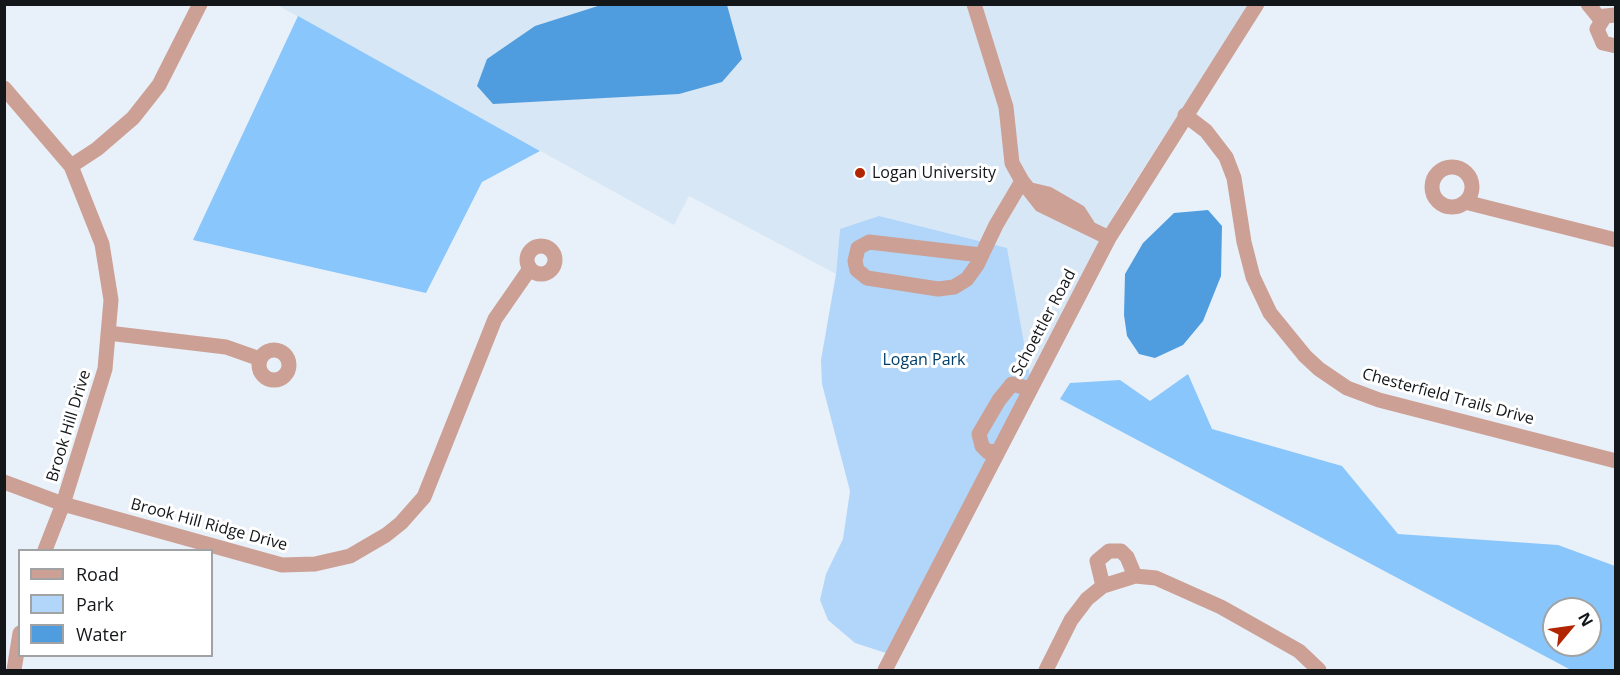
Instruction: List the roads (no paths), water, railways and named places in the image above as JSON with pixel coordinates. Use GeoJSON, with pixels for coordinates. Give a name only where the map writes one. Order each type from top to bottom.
{"type":"FeatureCollection","features":[{"type":"Feature","properties":{"kind":"street"},"geometry":{"type":"LineString","coordinates":[[71,166],[97,149],[133,118],[159,85],[201,4]]}},
{"type":"Feature","properties":{"kind":"street"},"geometry":{"type":"LineString","coordinates":[[974,4],[1006,107],[1012,163],[1026,186],[1048,194],[1079,212],[1088,226],[1109,238]]}},
{"type":"Feature","properties":{"kind":"street","name":"Schoettler Road"},"geometry":{"type":"LineString","coordinates":[[885,670],[1109,238],[1257,4]]}},
{"type":"Feature","properties":{"kind":"street"},"geometry":{"type":"LineString","coordinates":[[1588,4],[1608,17],[1597,29],[1599,39],[1607,45],[1616,46]]}},
{"type":"Feature","properties":{"kind":"street","name":"Brook Hill Drive"},"geometry":{"type":"LineString","coordinates":[[4,88],[71,166],[105,258],[111,300],[105,369],[63,504],[45,549]]}},
{"type":"Feature","properties":{"kind":"street","name":"Chesterfield Trails Drive"},"geometry":{"type":"LineString","coordinates":[[1185,115],[1206,131],[1226,157],[1233,178],[1253,277],[1270,313],[1305,356],[1319,369],[1347,388],[1379,400],[1616,461]]}},
{"type":"Feature","properties":{"kind":"street"},"geometry":{"type":"LineString","coordinates":[[981,255],[869,242],[858,248],[855,261],[857,270],[867,278],[946,289],[967,279],[1026,186]]}},
{"type":"Feature","properties":{"kind":"street"},"geometry":{"type":"LineString","coordinates":[[1465,202],[1616,240]]}},
{"type":"Feature","properties":{"kind":"street","name":"Brook Hill Ridge Drive"},"geometry":{"type":"LineString","coordinates":[[4,482],[63,504],[282,565],[315,564],[350,556],[386,535],[401,523],[424,497],[495,319],[529,270]]}},
{"type":"Feature","properties":{"kind":"street"},"geometry":{"type":"LineString","coordinates":[[108,333],[226,347],[260,359]]}},
{"type":"Feature","properties":{"kind":"street"},"geometry":{"type":"LineString","coordinates":[[997,451],[988,452],[982,446],[980,434],[999,400],[1012,384],[1030,389]]}},
{"type":"Feature","properties":{"kind":"street"},"geometry":{"type":"LineString","coordinates":[[1103,586],[1097,561],[1109,551],[1121,551],[1127,557],[1135,576]]}},
{"type":"Feature","properties":{"kind":"street"},"geometry":{"type":"LineString","coordinates":[[1046,670],[1071,620],[1087,599],[1103,586],[1135,576],[1156,578],[1221,607],[1299,651],[1318,670]]}},
{"type":"Feature","properties":{"kind":"street"},"geometry":{"type":"LineString","coordinates":[[14,670],[18,645]]}},
{"type":"Feature","properties":{"kind":"water"},"geometry":{"type":"Polygon","coordinates":[[[601,5],[727,5],[742,59],[722,82],[679,94],[493,104],[477,86],[487,59],[535,26],[601,5]]]}},
{"type":"Feature","properties":{"kind":"water"},"geometry":{"type":"Polygon","coordinates":[[[1208,210],[1222,226],[1221,276],[1203,321],[1183,345],[1155,358],[1139,354],[1127,336],[1124,315],[1125,274],[1143,243],[1174,213],[1208,210]]]}},
{"type":"Feature","properties":{"kind":"place","name":"Logan University"},"geometry":{"type":"Point","coordinates":[860,173]}},
{"type":"Feature","properties":{"kind":"park label","name":"Logan Park"},"geometry":{"type":"Point","coordinates":[924,360]}}]}
